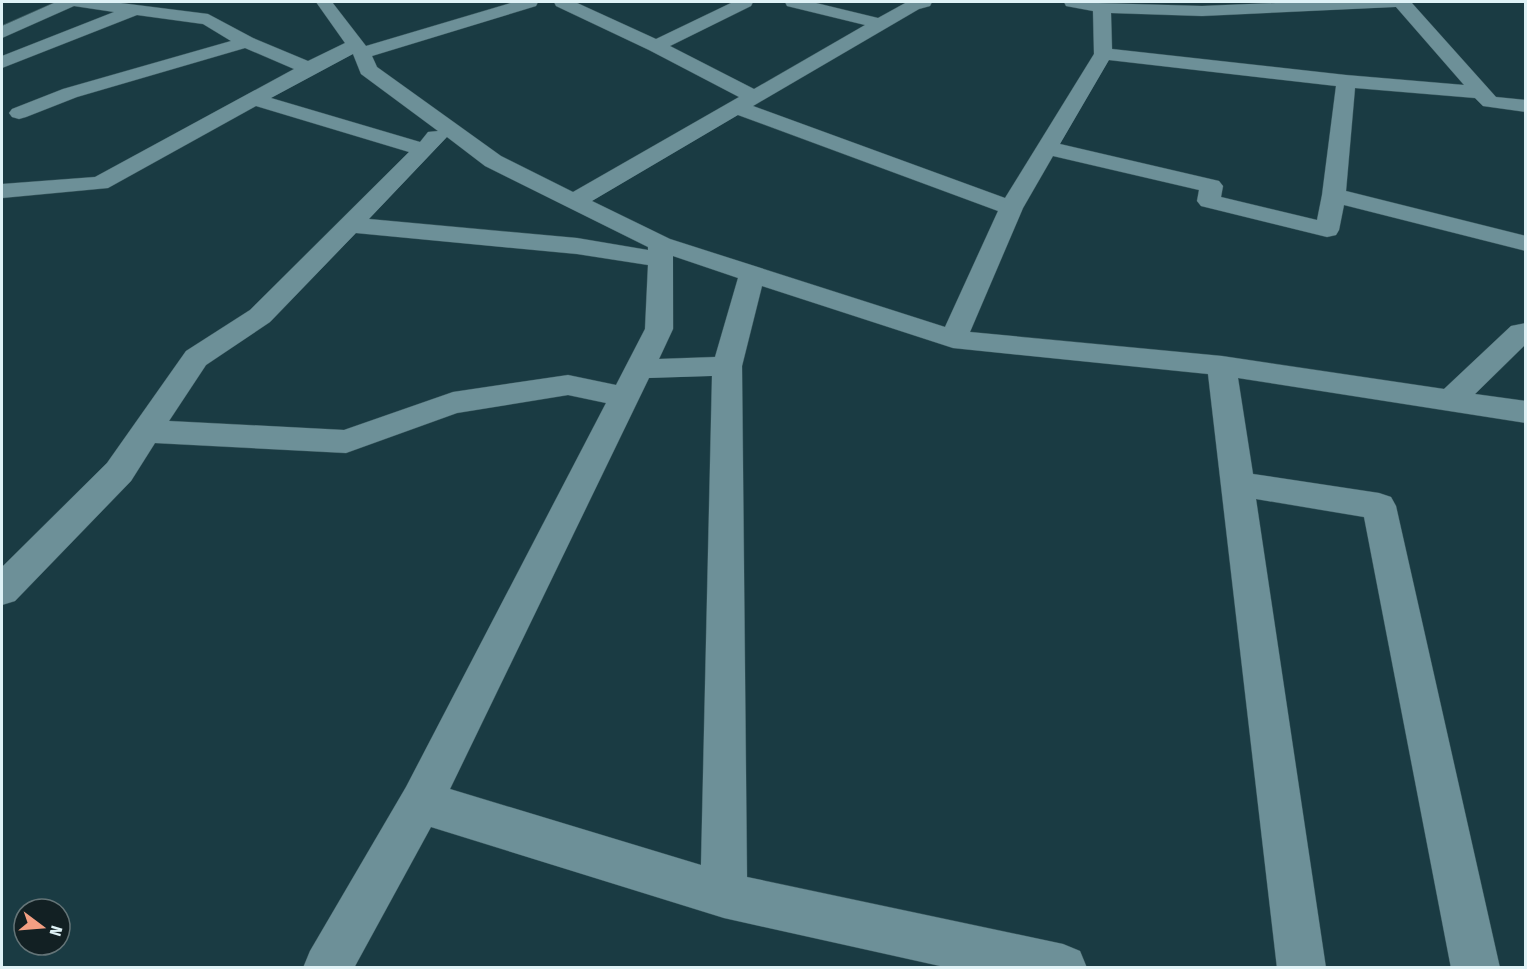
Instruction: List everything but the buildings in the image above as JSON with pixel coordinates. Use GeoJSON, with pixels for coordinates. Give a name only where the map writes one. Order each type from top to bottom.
{"type":"FeatureCollection","features":[{"type":"Feature","properties":{"kind":"street"},"geometry":{"type":"LineString","coordinates":[[2,33],[69,2]]}},
{"type":"Feature","properties":{"kind":"street"},"geometry":{"type":"LineString","coordinates":[[77,2],[208,19],[246,42],[309,68]]}},
{"type":"Feature","properties":{"kind":"street"},"geometry":{"type":"LineString","coordinates":[[324,2],[359,49],[368,70],[493,161],[574,201],[661,252]]}},
{"type":"Feature","properties":{"kind":"street"},"geometry":{"type":"LineString","coordinates":[[2,191],[100,183],[309,68],[359,49],[530,2]]}},
{"type":"Feature","properties":{"kind":"street"},"geometry":{"type":"LineString","coordinates":[[562,2],[656,46],[746,102],[1011,208]]}},
{"type":"Feature","properties":{"kind":"street"},"geometry":{"type":"LineString","coordinates":[[656,46],[745,2]]}},
{"type":"Feature","properties":{"kind":"street"},"geometry":{"type":"LineString","coordinates":[[793,2],[880,24]]}},
{"type":"Feature","properties":{"kind":"street"},"geometry":{"type":"LineString","coordinates":[[574,201],[913,4],[924,2]]}},
{"type":"Feature","properties":{"kind":"street"},"geometry":{"type":"LineString","coordinates":[[1072,2],[1102,7],[1402,2],[1490,102],[1526,106]]}},
{"type":"Feature","properties":{"kind":"street"},"geometry":{"type":"LineString","coordinates":[[953,339],[1011,208],[1103,54],[1102,7]]}},
{"type":"Feature","properties":{"kind":"street"},"geometry":{"type":"LineString","coordinates":[[2,62],[136,9]]}},
{"type":"Feature","properties":{"kind":"street"},"geometry":{"type":"LineString","coordinates":[[2,12],[32,19]]}},
{"type":"Feature","properties":{"kind":"street"},"geometry":{"type":"LineString","coordinates":[[19,113],[70,93],[246,42]]}},
{"type":"Feature","properties":{"kind":"street"},"geometry":{"type":"LineString","coordinates":[[1103,54],[1346,81],[1480,92]]}},
{"type":"Feature","properties":{"kind":"street"},"geometry":{"type":"LineString","coordinates":[[1047,148],[1211,186],[1209,201],[1327,230],[1334,195],[1346,81]]}},
{"type":"Feature","properties":{"kind":"street"},"geometry":{"type":"LineString","coordinates":[[254,99],[424,150]]}},
{"type":"Feature","properties":{"kind":"street"},"geometry":{"type":"LineString","coordinates":[[2,590],[119,472],[195,358],[260,316],[446,127]]}},
{"type":"Feature","properties":{"kind":"street"},"geometry":{"type":"LineString","coordinates":[[1334,195],[1526,244]]}},
{"type":"Feature","properties":{"kind":"street"},"geometry":{"type":"LineString","coordinates":[[350,225],[661,252],[752,273],[953,339],[1222,366],[1526,412]]}},
{"type":"Feature","properties":{"kind":"street"},"geometry":{"type":"LineString","coordinates":[[327,968],[421,802],[659,329],[661,252]]}},
{"type":"Feature","properties":{"kind":"street"},"geometry":{"type":"LineString","coordinates":[[724,896],[727,366],[752,273]]}},
{"type":"Feature","properties":{"kind":"street"},"geometry":{"type":"LineString","coordinates":[[1450,401],[1521,332],[1526,332]]}},
{"type":"Feature","properties":{"kind":"street"},"geometry":{"type":"LineString","coordinates":[[639,369],[727,366]]}},
{"type":"Feature","properties":{"kind":"street"},"geometry":{"type":"LineString","coordinates":[[1222,366],[1302,968]]}},
{"type":"Feature","properties":{"kind":"street"},"geometry":{"type":"LineString","coordinates":[[147,431],[346,442],[453,403],[568,385],[625,397]]}},
{"type":"Feature","properties":{"kind":"street"},"geometry":{"type":"LineString","coordinates":[[1238,484],[1379,506],[1476,968]]}},
{"type":"Feature","properties":{"kind":"street"},"geometry":{"type":"LineString","coordinates":[[421,802],[724,896],[1063,968]]}}]}
